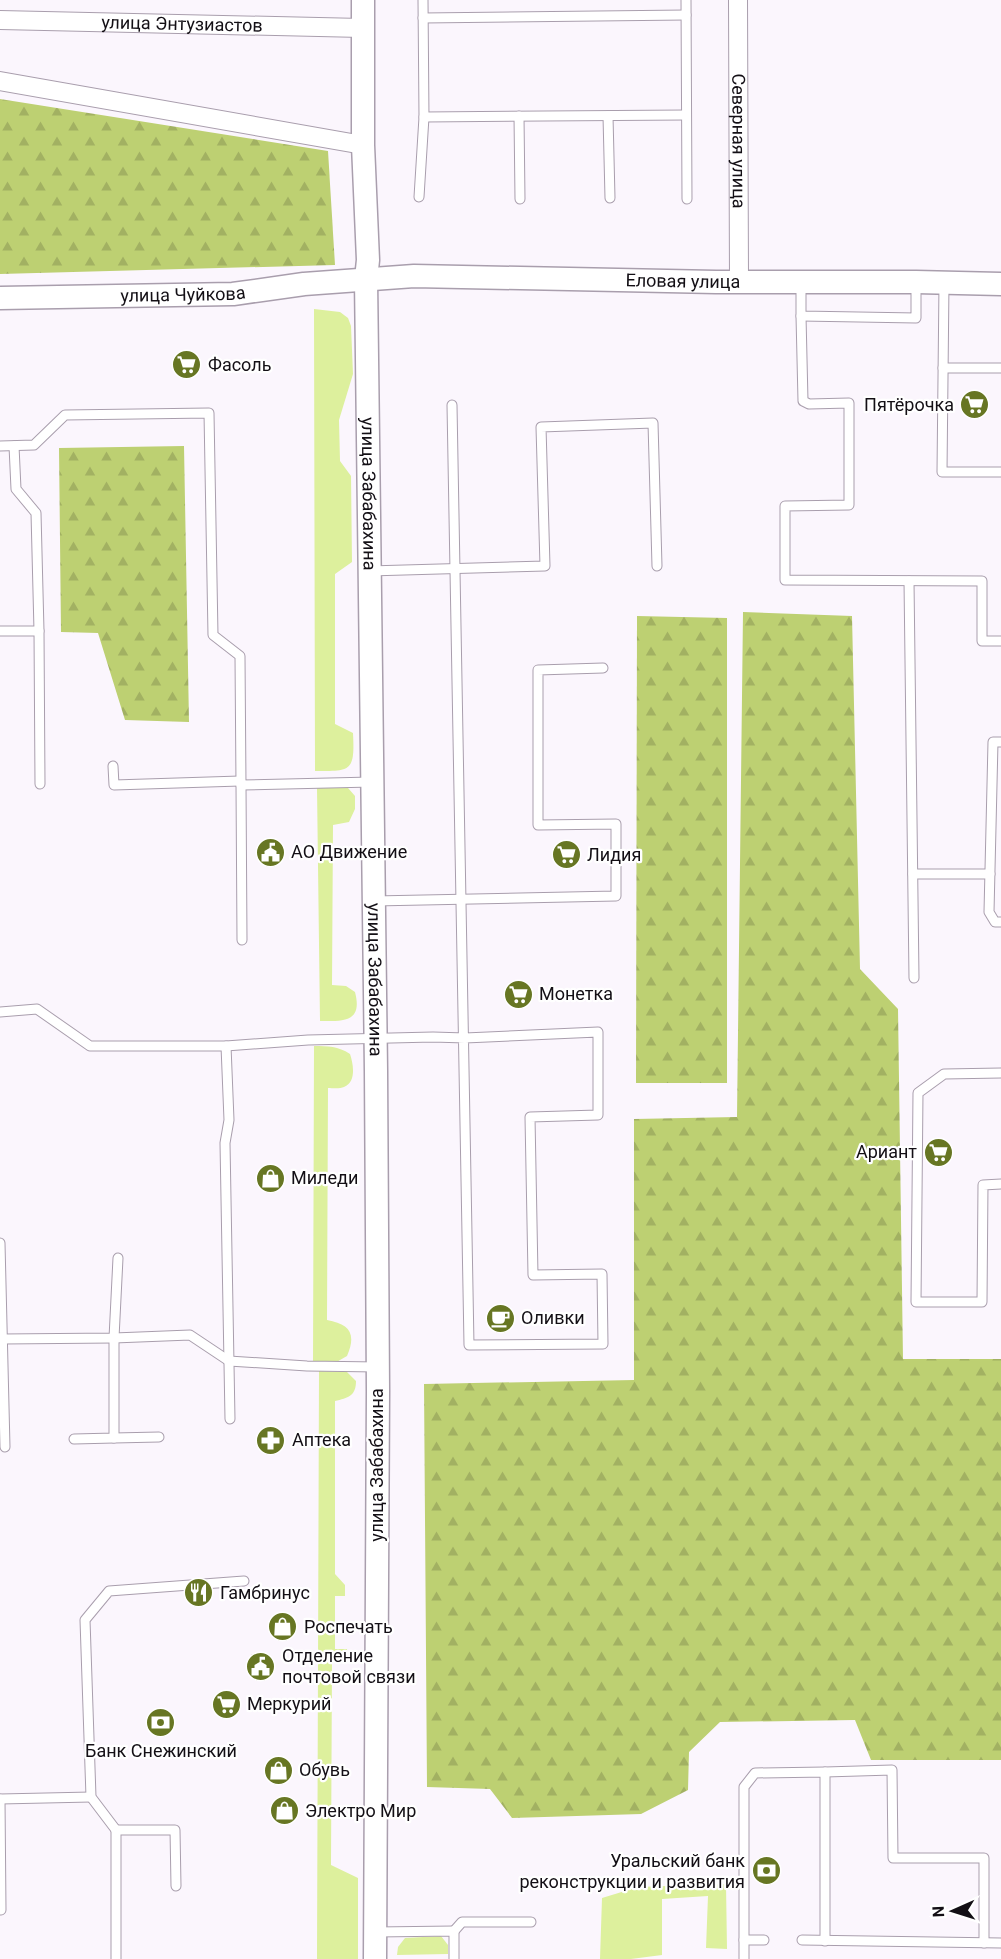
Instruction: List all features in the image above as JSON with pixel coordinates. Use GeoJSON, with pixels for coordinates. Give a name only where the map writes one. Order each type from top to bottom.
{"type":"FeatureCollection","features":[{"type":"Feature","properties":{"kind":"street","name":"улица Забабахина"},"geometry":{"type":"LineString","coordinates":[[363,0],[363,145],[368,260],[366,279],[376,1039],[378,1367],[375,1959]]}},
{"type":"Feature","properties":{"kind":"street","name":"Северная улица"},"geometry":{"type":"LineString","coordinates":[[738,0],[739,281]]}},
{"type":"Feature","properties":{"kind":"street","name":"улица Энтузиастов"},"geometry":{"type":"LineString","coordinates":[[0,20],[362,28]]}},
{"type":"Feature","properties":{"kind":"street"},"geometry":{"type":"LineString","coordinates":[[0,81],[363,145]]}},
{"type":"Feature","properties":{"kind":"street","name":"Еловая улица"},"geometry":{"type":"LineString","coordinates":[[366,279],[414,276],[716,282],[1001,284]]}},
{"type":"Feature","properties":{"kind":"street","name":"улица Чуйкова"},"geometry":{"type":"LineString","coordinates":[[0,298],[233,294],[304,284],[366,279]]}},
{"type":"Feature","properties":{"kind":"lane"},"geometry":{"type":"LineString","coordinates":[[419,197],[424,117],[423,0]]}},
{"type":"Feature","properties":{"kind":"lane"},"geometry":{"type":"LineString","coordinates":[[686,0],[687,199]]}},
{"type":"Feature","properties":{"kind":"lane"},"geometry":{"type":"LineString","coordinates":[[423,18],[686,15]]}},
{"type":"Feature","properties":{"kind":"lane"},"geometry":{"type":"LineString","coordinates":[[424,117],[686,115]]}},
{"type":"Feature","properties":{"kind":"lane"},"geometry":{"type":"LineString","coordinates":[[519,116],[520,199]]}},
{"type":"Feature","properties":{"kind":"lane"},"geometry":{"type":"LineString","coordinates":[[608,116],[610,198]]}},
{"type":"Feature","properties":{"kind":"lane"},"geometry":{"type":"LineString","coordinates":[[801,316],[916,318],[916,282]]}},
{"type":"Feature","properties":{"kind":"lane"},"geometry":{"type":"LineString","coordinates":[[801,283],[803,401],[809,404],[849,403],[849,505],[785,506],[785,580],[982,581],[982,641],[1001,641]]}},
{"type":"Feature","properties":{"kind":"lane"},"geometry":{"type":"LineString","coordinates":[[944,283],[942,472],[1001,472]]}},
{"type":"Feature","properties":{"kind":"lane"},"geometry":{"type":"LineString","coordinates":[[943,368],[1001,368]]}},
{"type":"Feature","properties":{"kind":"lane"},"geometry":{"type":"LineString","coordinates":[[0,1012],[37,1009],[90,1046],[226,1046],[308,1040],[465,1038],[598,1032],[598,1115],[530,1117],[533,1275],[602,1274],[603,1344],[469,1344],[465,1038],[452,405]]}},
{"type":"Feature","properties":{"kind":"lane"},"geometry":{"type":"LineString","coordinates":[[0,446],[34,446],[65,415],[209,413],[213,635],[240,656],[242,940]]}},
{"type":"Feature","properties":{"kind":"lane"},"geometry":{"type":"LineString","coordinates":[[369,571],[545,566],[541,427],[653,423],[657,566]]}},
{"type":"Feature","properties":{"kind":"lane"},"geometry":{"type":"LineString","coordinates":[[14,446],[16,489],[36,513],[40,784]]}},
{"type":"Feature","properties":{"kind":"lane"},"geometry":{"type":"LineString","coordinates":[[909,581],[914,978]]}},
{"type":"Feature","properties":{"kind":"lane"},"geometry":{"type":"LineString","coordinates":[[0,631],[39,631]]}},
{"type":"Feature","properties":{"kind":"lane"},"geometry":{"type":"LineString","coordinates":[[374,901],[616,896],[616,824],[538,825],[538,670],[603,668]]}},
{"type":"Feature","properties":{"kind":"lane"},"geometry":{"type":"LineString","coordinates":[[1001,742],[993,742],[989,912],[994,922],[1001,922]]}},
{"type":"Feature","properties":{"kind":"lane"},"geometry":{"type":"LineString","coordinates":[[113,766],[114,785],[372,782]]}},
{"type":"Feature","properties":{"kind":"lane"},"geometry":{"type":"LineString","coordinates":[[913,874],[990,874]]}},
{"type":"Feature","properties":{"kind":"lane"},"geometry":{"type":"LineString","coordinates":[[226,1046],[230,1120],[225,1143],[230,1419]]}},
{"type":"Feature","properties":{"kind":"lane"},"geometry":{"type":"LineString","coordinates":[[1001,1073],[944,1074],[918,1093],[916,1302],[982,1302],[983,1185],[1001,1184]]}},
{"type":"Feature","properties":{"kind":"lane"},"geometry":{"type":"LineString","coordinates":[[0,1243],[5,1447]]}},
{"type":"Feature","properties":{"kind":"lane"},"geometry":{"type":"LineString","coordinates":[[114,1438],[114,1338],[118,1258]]}},
{"type":"Feature","properties":{"kind":"lane"},"geometry":{"type":"LineString","coordinates":[[3,1339],[190,1335],[229,1361],[378,1367]]}},
{"type":"Feature","properties":{"kind":"lane"},"geometry":{"type":"LineString","coordinates":[[74,1439],[159,1437]]}},
{"type":"Feature","properties":{"kind":"lane"},"geometry":{"type":"LineString","coordinates":[[116,1959],[116,1830],[91,1797],[85,1620],[109,1591],[244,1581]]}},
{"type":"Feature","properties":{"kind":"lane"},"geometry":{"type":"LineString","coordinates":[[744,1959],[744,1787],[755,1773],[892,1770],[893,1858],[984,1858],[984,1943]]}},
{"type":"Feature","properties":{"kind":"lane"},"geometry":{"type":"LineString","coordinates":[[825,1772],[825,1941]]}},
{"type":"Feature","properties":{"kind":"lane"},"geometry":{"type":"LineString","coordinates":[[1,1910],[0,1799],[91,1797]]}},
{"type":"Feature","properties":{"kind":"lane"},"geometry":{"type":"LineString","coordinates":[[116,1830],[175,1830],[176,1886]]}},
{"type":"Feature","properties":{"kind":"lane"},"geometry":{"type":"LineString","coordinates":[[454,1959],[454,1931],[462,1922],[531,1922]]}},
{"type":"Feature","properties":{"kind":"lane"},"geometry":{"type":"LineString","coordinates":[[375,1932],[454,1931]]}},
{"type":"Feature","properties":{"kind":"lane"},"geometry":{"type":"LineString","coordinates":[[744,1940],[764,1940]]}},
{"type":"Feature","properties":{"kind":"lane"},"geometry":{"type":"LineString","coordinates":[[802,1940],[1001,1943]]}},
{"type":"Feature","properties":{"kind":"green space"},"geometry":{"type":"Polygon","coordinates":[[[0,99],[328,151],[335,265],[0,274],[0,99]]]}},
{"type":"Feature","properties":{"kind":"green space"},"geometry":{"type":"Polygon","coordinates":[[[314,309],[340,312],[348,318],[351,326],[353,374],[339,420],[340,461],[351,476],[352,562],[335,574],[335,724],[353,733],[353,755],[348,767],[336,771],[315,771],[314,309]]]}},
{"type":"Feature","properties":{"kind":"green space"},"geometry":{"type":"Polygon","coordinates":[[[184,446],[189,722],[125,720],[98,633],[61,632],[59,448],[184,446]]]}},
{"type":"Feature","properties":{"kind":"green space"},"geometry":{"type":"Polygon","coordinates":[[[743,612],[852,616],[860,969],[898,1009],[903,1359],[1001,1359],[1001,1760],[871,1760],[855,1720],[720,1722],[689,1752],[688,1790],[641,1814],[512,1818],[490,1789],[427,1787],[424,1384],[634,1380],[634,1119],[737,1117],[743,612]]]}},
{"type":"Feature","properties":{"kind":"green space"},"geometry":{"type":"Polygon","coordinates":[[[637,616],[727,618],[727,1083],[636,1083],[637,616]]]}},
{"type":"Feature","properties":{"kind":"green space"},"geometry":{"type":"Polygon","coordinates":[[[317,788],[348,788],[355,796],[355,809],[349,822],[333,825],[332,985],[346,986],[355,992],[357,1002],[354,1015],[349,1018],[320,1021],[317,788]]]}},
{"type":"Feature","properties":{"kind":"green space"},"geometry":{"type":"Polygon","coordinates":[[[314,1046],[333,1047],[346,1051],[350,1054],[353,1067],[351,1081],[348,1085],[328,1088],[327,1320],[346,1327],[351,1336],[347,1356],[333,1364],[313,1364],[314,1046]]]}},
{"type":"Feature","properties":{"kind":"green space"},"geometry":{"type":"Polygon","coordinates":[[[319,1371],[347,1372],[356,1381],[355,1390],[350,1396],[335,1401],[335,1574],[345,1585],[345,1596],[335,1596],[335,1649],[347,1649],[347,1652],[332,1663],[331,1865],[358,1878],[358,1959],[317,1959],[319,1371]]]}},
{"type":"Feature","properties":{"kind":"green space"},"geometry":{"type":"Polygon","coordinates":[[[726,1884],[727,1949],[706,1948],[708,1896],[662,1899],[662,1955],[631,1959],[600,1959],[602,1898],[638,1887],[726,1884]]]}},
{"type":"Feature","properties":{"kind":"green space"},"geometry":{"type":"Polygon","coordinates":[[[441,1936],[448,1945],[448,1954],[397,1955],[398,1947],[405,1938],[441,1936]]]}},
{"type":"Feature","properties":{"kind":"place","name":"Фасоль"},"geometry":{"type":"Point","coordinates":[187,365]}},
{"type":"Feature","properties":{"kind":"place","name":"Пятёрочка"},"geometry":{"type":"Point","coordinates":[975,405]}},
{"type":"Feature","properties":{"kind":"place","name":"АО Движение"},"geometry":{"type":"Point","coordinates":[270,852]}},
{"type":"Feature","properties":{"kind":"place","name":"Лидия"},"geometry":{"type":"Point","coordinates":[566,855]}},
{"type":"Feature","properties":{"kind":"place","name":"Монетка"},"geometry":{"type":"Point","coordinates":[518,994]}},
{"type":"Feature","properties":{"kind":"place","name":"Ариант"},"geometry":{"type":"Point","coordinates":[938,1152]}},
{"type":"Feature","properties":{"kind":"place","name":"Миледи"},"geometry":{"type":"Point","coordinates":[270,1178]}},
{"type":"Feature","properties":{"kind":"place","name":"Оливки"},"geometry":{"type":"Point","coordinates":[500,1318]}},
{"type":"Feature","properties":{"kind":"place","name":"Аптека"},"geometry":{"type":"Point","coordinates":[271,1440]}},
{"type":"Feature","properties":{"kind":"place","name":"Гамбринус"},"geometry":{"type":"Point","coordinates":[199,1593]}},
{"type":"Feature","properties":{"kind":"place","name":"Роспечать"},"geometry":{"type":"Point","coordinates":[283,1627]}},
{"type":"Feature","properties":{"kind":"place","name":"Отделение почтовой связи"},"geometry":{"type":"Point","coordinates":[261,1666]}},
{"type":"Feature","properties":{"kind":"place","name":"Меркурий"},"geometry":{"type":"Point","coordinates":[226,1704]}},
{"type":"Feature","properties":{"kind":"place","name":"Банк Снежинский"},"geometry":{"type":"Point","coordinates":[161,1722]}},
{"type":"Feature","properties":{"kind":"place","name":"Обувь"},"geometry":{"type":"Point","coordinates":[278,1770]}},
{"type":"Feature","properties":{"kind":"place","name":"Электро Мир"},"geometry":{"type":"Point","coordinates":[284,1811]}},
{"type":"Feature","properties":{"kind":"place","name":"Уральский банк реконструкции и развития"},"geometry":{"type":"Point","coordinates":[766,1871]}}]}
